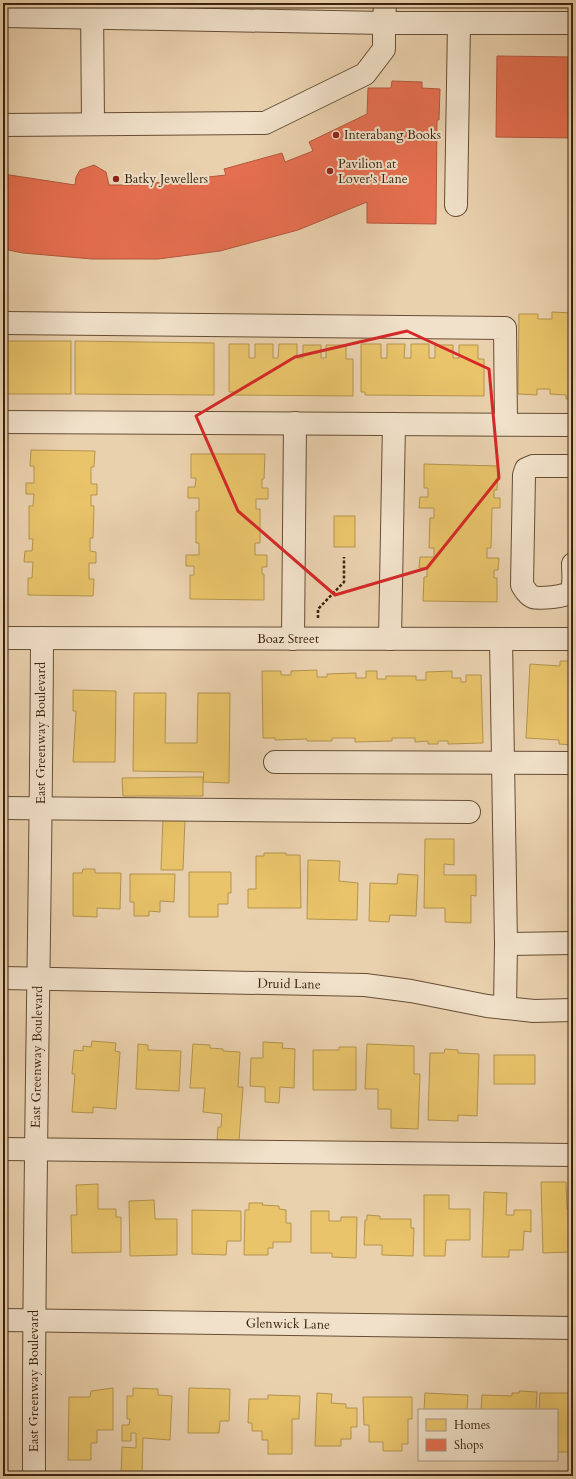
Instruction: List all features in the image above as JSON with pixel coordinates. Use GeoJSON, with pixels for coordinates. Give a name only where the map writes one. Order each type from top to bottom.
{"type":"FeatureCollection","features":[{"type":"Feature","properties":{"kind":"street"},"geometry":{"type":"LineString","coordinates":[[92,10],[93,124]]}},
{"type":"Feature","properties":{"kind":"street"},"geometry":{"type":"LineString","coordinates":[[3,16],[92,10],[385,13],[458,23],[573,23]]}},
{"type":"Feature","properties":{"kind":"street"},"geometry":{"type":"LineString","coordinates":[[3,125],[265,123],[365,74],[384,49],[385,13]]}},
{"type":"Feature","properties":{"kind":"street"},"geometry":{"type":"LineString","coordinates":[[456,205],[458,23]]}},
{"type":"Feature","properties":{"kind":"street"},"geometry":{"type":"LineString","coordinates":[[3,323],[505,328],[506,424]]}},
{"type":"Feature","properties":{"kind":"street"},"geometry":{"type":"LineString","coordinates":[[3,422],[573,424]]}},
{"type":"Feature","properties":{"kind":"street"},"geometry":{"type":"LineString","coordinates":[[293,639],[294,423]]}},
{"type":"Feature","properties":{"kind":"street"},"geometry":{"type":"LineString","coordinates":[[390,639],[394,424]]}},
{"type":"Feature","properties":{"kind":"street"},"geometry":{"type":"LineString","coordinates":[[573,466],[533,466],[526,469],[524,475],[522,585],[526,592],[533,597],[564,596],[570,592],[573,585],[573,564]]}},
{"type":"Feature","properties":{"kind":"street","name":"Boaz Street"},"geometry":{"type":"LineString","coordinates":[[3,638],[573,639]]}},
{"type":"Feature","properties":{"kind":"street","name":"East Greenway Boulevard"},"geometry":{"type":"LineString","coordinates":[[34,1476],[34,1320],[42,638]]}},
{"type":"Feature","properties":{"kind":"street"},"geometry":{"type":"LineString","coordinates":[[501,639],[506,952],[505,1008]]}},
{"type":"Feature","properties":{"kind":"street"},"geometry":{"type":"LineString","coordinates":[[275,762],[573,763]]}},
{"type":"Feature","properties":{"kind":"street"},"geometry":{"type":"LineString","coordinates":[[3,808],[469,812]]}},
{"type":"Feature","properties":{"kind":"street"},"geometry":{"type":"LineString","coordinates":[[506,952],[573,943]]}},
{"type":"Feature","properties":{"kind":"street","name":"Druid Lane"},"geometry":{"type":"LineString","coordinates":[[3,978],[365,985],[412,990],[487,1006],[534,1011],[573,1010]]}},
{"type":"Feature","properties":{"kind":"street"},"geometry":{"type":"LineString","coordinates":[[3,1148],[573,1155]]}},
{"type":"Feature","properties":{"kind":"street","name":"Glenwick Lane"},"geometry":{"type":"LineString","coordinates":[[3,1320],[573,1328]]}},
{"type":"Feature","properties":{"kind":"path"},"geometry":{"type":"LineString","coordinates":[[317,620],[318,609],[344,582],[344,557]]}},
{"type":"Feature","properties":{"kind":"highlighted area"},"geometry":{"type":"Polygon","coordinates":[[[407,331],[489,369],[499,478],[427,568],[335,595],[238,511],[196,416],[295,357],[407,331]]]}},
{"type":"Feature","properties":{"kind":"building: Homes"},"geometry":{"type":"Polygon","coordinates":[[[552,312],[573,313],[573,399],[566,399],[566,395],[550,394],[550,389],[537,389],[537,395],[518,394],[519,314],[538,314],[538,319],[552,319],[552,312]]]}},
{"type":"Feature","properties":{"kind":"building: Homes"},"geometry":{"type":"Polygon","coordinates":[[[3,341],[71,341],[71,394],[3,394],[3,341]]]}},
{"type":"Feature","properties":{"kind":"building: Homes"},"geometry":{"type":"Polygon","coordinates":[[[75,341],[214,343],[214,395],[75,394],[75,341]]]}},
{"type":"Feature","properties":{"kind":"building: Homes"},"geometry":{"type":"Polygon","coordinates":[[[229,344],[249,344],[249,358],[255,358],[255,344],[273,344],[273,358],[278,358],[279,344],[297,344],[297,358],[303,358],[303,345],[321,345],[321,358],[326,358],[326,345],[346,345],[346,359],[353,359],[353,396],[233,395],[233,392],[229,392],[229,344]]]}},
{"type":"Feature","properties":{"kind":"building: Homes"},"geometry":{"type":"Polygon","coordinates":[[[361,344],[381,344],[381,358],[387,358],[387,344],[405,344],[404,358],[411,358],[411,344],[429,344],[429,358],[435,358],[435,345],[453,345],[453,358],[459,358],[459,345],[478,345],[478,359],[484,359],[484,396],[365,395],[365,392],[361,392],[361,344]]]}},
{"type":"Feature","properties":{"kind":"building: Homes"},"geometry":{"type":"Polygon","coordinates":[[[31,450],[95,451],[94,467],[91,467],[91,484],[97,484],[97,495],[91,495],[91,506],[94,506],[93,538],[90,538],[90,551],[96,552],[96,563],[89,563],[89,579],[94,579],[93,596],[28,595],[28,578],[32,578],[33,562],[24,562],[25,551],[32,551],[33,539],[29,539],[29,506],[33,506],[34,494],[26,494],[26,483],[34,483],[34,466],[30,466],[31,450]]]}},
{"type":"Feature","properties":{"kind":"building: Homes"},"geometry":{"type":"Polygon","coordinates":[[[191,454],[265,454],[264,479],[262,479],[262,488],[268,488],[268,499],[256,499],[256,509],[260,509],[260,543],[255,543],[255,555],[267,555],[267,567],[262,567],[262,574],[264,574],[264,600],[190,599],[190,575],[194,575],[194,566],[186,566],[186,555],[199,555],[199,543],[196,543],[196,511],[199,511],[199,498],[188,498],[188,487],[195,487],[196,478],[191,478],[191,454]]]}},
{"type":"Feature","properties":{"kind":"building: Homes"},"geometry":{"type":"Polygon","coordinates":[[[424,464],[498,466],[497,490],[494,490],[494,498],[500,498],[500,508],[492,508],[491,548],[487,548],[487,558],[499,558],[498,570],[494,570],[494,578],[497,578],[497,602],[423,601],[424,577],[427,577],[427,568],[419,568],[420,557],[434,557],[434,548],[429,548],[430,518],[434,518],[434,508],[419,508],[420,497],[428,497],[428,488],[424,488],[424,464]]]}},
{"type":"Feature","properties":{"kind":"building: Homes"},"geometry":{"type":"Polygon","coordinates":[[[334,516],[355,516],[355,547],[334,547],[334,516]]]}},
{"type":"Feature","properties":{"kind":"building: Homes"},"geometry":{"type":"Polygon","coordinates":[[[560,661],[572,661],[572,745],[559,744],[559,740],[526,738],[530,664],[560,666],[560,661]]]}},
{"type":"Feature","properties":{"kind":"building: Homes"},"geometry":{"type":"Polygon","coordinates":[[[317,670],[317,677],[327,677],[327,674],[356,673],[356,678],[366,678],[366,671],[377,671],[377,679],[386,679],[386,676],[416,676],[416,680],[426,680],[426,672],[452,671],[452,678],[461,678],[461,682],[466,682],[466,675],[481,675],[483,743],[448,744],[448,741],[438,741],[438,744],[428,744],[428,741],[415,742],[415,738],[392,738],[392,741],[355,742],[355,738],[332,738],[332,741],[307,741],[307,739],[275,740],[275,738],[263,738],[262,671],[281,671],[281,675],[291,675],[291,671],[317,670]]]}},
{"type":"Feature","properties":{"kind":"building: Homes"},"geometry":{"type":"Polygon","coordinates":[[[73,690],[116,691],[115,762],[73,762],[76,711],[73,711],[73,690]]]}},
{"type":"Feature","properties":{"kind":"building: Homes"},"geometry":{"type":"Polygon","coordinates":[[[134,693],[166,693],[165,743],[197,743],[198,693],[230,693],[229,783],[203,782],[204,772],[133,771],[134,693]]]}},
{"type":"Feature","properties":{"kind":"building: Homes"},"geometry":{"type":"Polygon","coordinates":[[[203,777],[203,796],[123,796],[122,778],[203,777]]]}},
{"type":"Feature","properties":{"kind":"building: Homes"},"geometry":{"type":"Polygon","coordinates":[[[163,818],[185,819],[183,870],[161,870],[163,818]]]}},
{"type":"Feature","properties":{"kind":"building: Homes"},"geometry":{"type":"Polygon","coordinates":[[[425,839],[454,839],[454,865],[444,864],[444,875],[476,875],[476,896],[471,895],[471,923],[445,922],[445,908],[424,908],[425,839]]]}},
{"type":"Feature","properties":{"kind":"building: Homes"},"geometry":{"type":"Polygon","coordinates":[[[264,853],[286,853],[286,855],[300,855],[301,908],[248,908],[248,889],[256,889],[256,856],[264,856],[264,853]]]}},
{"type":"Feature","properties":{"kind":"building: Homes"},"geometry":{"type":"Polygon","coordinates":[[[308,860],[340,861],[339,881],[358,883],[357,920],[307,919],[308,860]]]}},
{"type":"Feature","properties":{"kind":"building: Homes"},"geometry":{"type":"Polygon","coordinates":[[[83,869],[95,869],[95,873],[121,873],[120,909],[97,908],[97,917],[73,916],[73,873],[82,873],[83,869]]]}},
{"type":"Feature","properties":{"kind":"building: Homes"},"geometry":{"type":"Polygon","coordinates":[[[189,872],[231,872],[231,893],[228,893],[228,904],[218,904],[218,917],[189,917],[189,872]]]}},
{"type":"Feature","properties":{"kind":"building: Homes"},"geometry":{"type":"Polygon","coordinates":[[[130,874],[175,874],[174,902],[160,901],[160,912],[149,911],[149,916],[134,916],[134,902],[130,902],[130,874]]]}},
{"type":"Feature","properties":{"kind":"building: Homes"},"geometry":{"type":"Polygon","coordinates":[[[398,874],[418,875],[416,916],[390,915],[389,922],[369,921],[370,883],[397,884],[398,874]]]}},
{"type":"Feature","properties":{"kind":"building: Homes"},"geometry":{"type":"Polygon","coordinates":[[[92,1041],[116,1043],[115,1051],[120,1052],[116,1109],[93,1107],[93,1113],[72,1112],[75,1074],[72,1074],[74,1050],[83,1051],[83,1046],[91,1047],[92,1041]]]}},
{"type":"Feature","properties":{"kind":"building: Homes"},"geometry":{"type":"Polygon","coordinates":[[[263,1042],[283,1043],[282,1048],[295,1049],[294,1088],[280,1087],[279,1103],[265,1102],[265,1087],[250,1086],[251,1058],[263,1058],[263,1042]]]}},
{"type":"Feature","properties":{"kind":"building: Homes"},"geometry":{"type":"Polygon","coordinates":[[[138,1044],[148,1045],[148,1050],[181,1051],[179,1091],[136,1089],[138,1044]]]}},
{"type":"Feature","properties":{"kind":"building: Homes"},"geometry":{"type":"Polygon","coordinates":[[[193,1044],[210,1045],[210,1048],[223,1049],[223,1051],[240,1052],[238,1087],[243,1087],[239,1141],[217,1140],[218,1127],[221,1127],[222,1114],[203,1112],[205,1088],[190,1088],[193,1044]]]}},
{"type":"Feature","properties":{"kind":"building: Homes"},"geometry":{"type":"Polygon","coordinates":[[[367,1044],[414,1046],[414,1074],[420,1074],[418,1129],[391,1128],[391,1109],[378,1109],[378,1089],[365,1089],[367,1044]]]}},
{"type":"Feature","properties":{"kind":"building: Homes"},"geometry":{"type":"Polygon","coordinates":[[[339,1047],[356,1047],[356,1090],[313,1090],[313,1050],[339,1050],[339,1047]]]}},
{"type":"Feature","properties":{"kind":"building: Homes"},"geometry":{"type":"Polygon","coordinates":[[[445,1049],[458,1050],[458,1053],[479,1054],[477,1116],[458,1115],[458,1121],[428,1120],[430,1053],[444,1053],[445,1049]]]}},
{"type":"Feature","properties":{"kind":"building: Homes"},"geometry":{"type":"Polygon","coordinates":[[[494,1055],[535,1055],[535,1084],[494,1084],[494,1055]]]}},
{"type":"Feature","properties":{"kind":"building: Homes"},"geometry":{"type":"Polygon","coordinates":[[[541,1182],[566,1182],[567,1209],[573,1209],[573,1258],[569,1259],[569,1252],[543,1253],[541,1182]]]}},
{"type":"Feature","properties":{"kind":"building: Homes"},"geometry":{"type":"Polygon","coordinates":[[[98,1184],[98,1209],[116,1209],[116,1217],[121,1217],[121,1252],[72,1253],[71,1215],[77,1215],[76,1185],[98,1184]]]}},
{"type":"Feature","properties":{"kind":"building: Homes"},"geometry":{"type":"Polygon","coordinates":[[[484,1192],[507,1193],[506,1215],[514,1215],[514,1210],[531,1210],[531,1232],[524,1231],[523,1250],[509,1250],[509,1257],[482,1257],[484,1192]]]}},
{"type":"Feature","properties":{"kind":"building: Homes"},"geometry":{"type":"Polygon","coordinates":[[[424,1195],[449,1195],[449,1209],[470,1209],[470,1240],[446,1240],[445,1256],[424,1256],[424,1195]]]}},
{"type":"Feature","properties":{"kind":"building: Homes"},"geometry":{"type":"Polygon","coordinates":[[[154,1200],[155,1219],[177,1219],[177,1255],[130,1256],[129,1201],[154,1200]]]}},
{"type":"Feature","properties":{"kind":"building: Homes"},"geometry":{"type":"Polygon","coordinates":[[[249,1203],[263,1203],[262,1205],[279,1206],[279,1209],[286,1210],[286,1223],[291,1223],[291,1242],[273,1242],[273,1248],[268,1248],[268,1255],[244,1255],[245,1210],[249,1210],[249,1203]]]}},
{"type":"Feature","properties":{"kind":"building: Homes"},"geometry":{"type":"Polygon","coordinates":[[[192,1210],[241,1211],[241,1241],[227,1241],[226,1255],[192,1254],[192,1210]]]}},
{"type":"Feature","properties":{"kind":"building: Homes"},"geometry":{"type":"Polygon","coordinates":[[[311,1211],[329,1211],[329,1221],[341,1221],[341,1217],[357,1217],[356,1258],[332,1257],[332,1253],[311,1253],[311,1211]]]}},
{"type":"Feature","properties":{"kind":"building: Homes"},"geometry":{"type":"Polygon","coordinates":[[[367,1215],[380,1216],[380,1219],[411,1219],[411,1228],[414,1228],[413,1256],[382,1255],[382,1245],[364,1245],[365,1220],[367,1220],[367,1215]]]}},
{"type":"Feature","properties":{"kind":"building: Homes"},"geometry":{"type":"Polygon","coordinates":[[[113,1388],[113,1430],[97,1430],[97,1443],[91,1443],[91,1460],[68,1460],[69,1397],[90,1397],[91,1391],[113,1388]]]}},
{"type":"Feature","properties":{"kind":"building: Homes"},"geometry":{"type":"Polygon","coordinates":[[[133,1388],[158,1389],[158,1395],[172,1396],[170,1440],[143,1438],[142,1476],[121,1476],[122,1447],[136,1448],[136,1433],[131,1433],[131,1441],[122,1441],[122,1425],[129,1425],[130,1419],[127,1419],[127,1396],[133,1396],[133,1388]]]}},
{"type":"Feature","properties":{"kind":"building: Homes"},"geometry":{"type":"Polygon","coordinates":[[[189,1388],[230,1389],[229,1421],[220,1421],[219,1433],[188,1433],[189,1388]]]}},
{"type":"Feature","properties":{"kind":"building: Homes"},"geometry":{"type":"Polygon","coordinates":[[[519,1391],[537,1392],[536,1409],[481,1409],[482,1395],[512,1396],[512,1393],[519,1393],[519,1391]]]}},
{"type":"Feature","properties":{"kind":"building: Homes"},"geometry":{"type":"Polygon","coordinates":[[[317,1393],[332,1394],[331,1403],[346,1404],[346,1408],[357,1408],[357,1427],[351,1427],[351,1439],[341,1439],[341,1446],[315,1446],[317,1393]]]}},
{"type":"Feature","properties":{"kind":"building: Homes"},"geometry":{"type":"Polygon","coordinates":[[[425,1393],[468,1395],[467,1409],[424,1409],[425,1393]]]}},
{"type":"Feature","properties":{"kind":"building: Homes"},"geometry":{"type":"Polygon","coordinates":[[[540,1393],[573,1393],[573,1457],[571,1457],[571,1452],[558,1452],[558,1409],[539,1409],[540,1393]]]}},
{"type":"Feature","properties":{"kind":"building: Homes"},"geometry":{"type":"Polygon","coordinates":[[[268,1395],[300,1396],[299,1419],[292,1419],[292,1454],[268,1454],[268,1440],[262,1440],[262,1431],[252,1431],[252,1423],[248,1423],[249,1399],[268,1399],[268,1395]]]}},
{"type":"Feature","properties":{"kind":"building: Homes"},"geometry":{"type":"Polygon","coordinates":[[[363,1397],[412,1397],[412,1419],[408,1419],[408,1444],[402,1444],[402,1451],[383,1451],[383,1442],[369,1442],[369,1425],[364,1425],[363,1397]]]}},
{"type":"Feature","properties":{"kind":"building: Shops"},"geometry":{"type":"Polygon","coordinates":[[[497,56],[573,57],[573,138],[496,137],[497,56]]]}},
{"type":"Feature","properties":{"kind":"building: Shops","name":"Pavilion at Lover's Lane"},"geometry":{"type":"Polygon","coordinates":[[[392,81],[422,82],[422,88],[440,89],[439,120],[437,120],[436,224],[367,223],[367,202],[298,230],[220,251],[158,259],[92,259],[23,253],[3,249],[3,174],[75,185],[76,177],[80,170],[94,165],[106,172],[109,185],[137,185],[226,175],[224,169],[282,153],[285,162],[313,151],[309,142],[367,114],[368,88],[391,88],[392,81]]]}},
{"type":"Feature","properties":{"kind":"place","name":"Interabang Books"},"geometry":{"type":"Point","coordinates":[336,135]}},
{"type":"Feature","properties":{"kind":"place","name":"Pavilion at Lover's Lane"},"geometry":{"type":"Point","coordinates":[330,171]}},
{"type":"Feature","properties":{"kind":"place","name":"Batky Jewellers"},"geometry":{"type":"Point","coordinates":[116,179]}}]}
